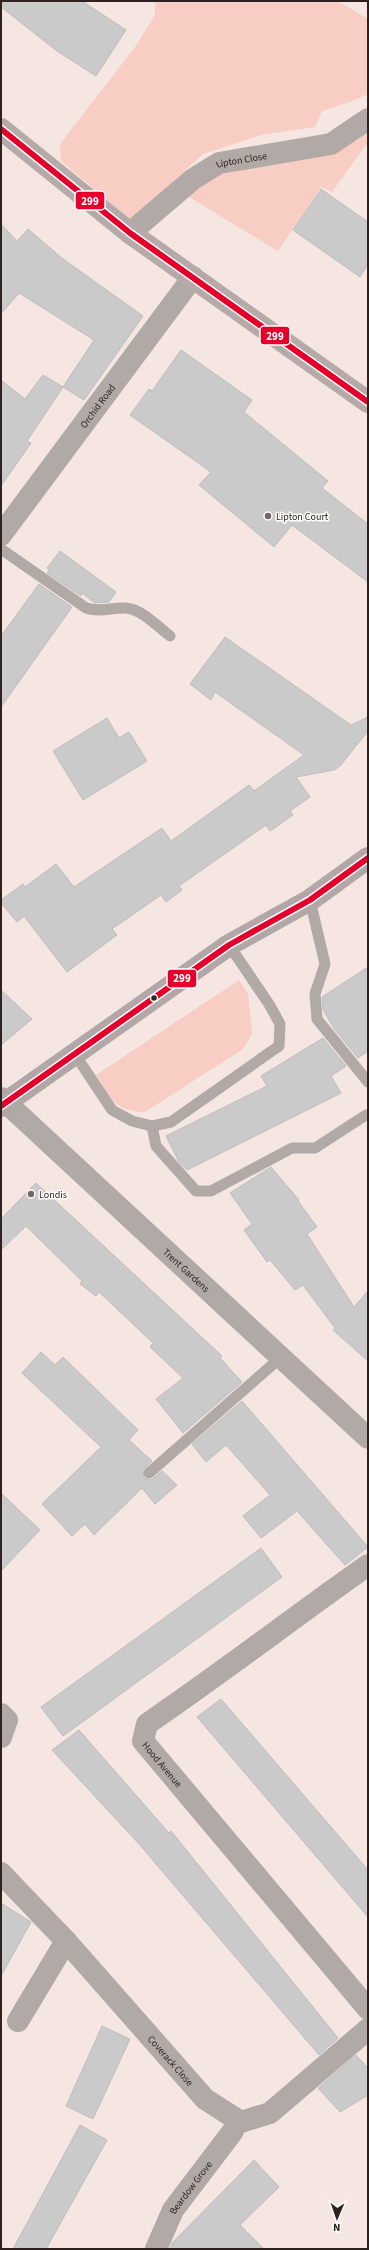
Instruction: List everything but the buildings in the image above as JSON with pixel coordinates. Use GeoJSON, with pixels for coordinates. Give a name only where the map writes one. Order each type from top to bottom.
{"type":"FeatureCollection","features":[{"type":"Feature","properties":{"kind":"main road"},"geometry":{"type":"LineString","coordinates":[[1,129],[130,233],[368,402]]}},
{"type":"Feature","properties":{"kind":"street","name":"Lipton Close"},"geometry":{"type":"LineString","coordinates":[[130,233],[193,179],[219,163],[331,144],[368,119]]}},
{"type":"Feature","properties":{"kind":"street","name":"Orchid Road"},"geometry":{"type":"LineString","coordinates":[[4,524],[192,276]]}},
{"type":"Feature","properties":{"kind":"street"},"geometry":{"type":"LineString","coordinates":[[3,1102],[229,945],[310,900],[368,858]]}},
{"type":"Feature","properties":{"kind":"street","name":"Trent Gardens"},"geometry":{"type":"LineString","coordinates":[[3,1102],[368,1438]]}},
{"type":"Feature","properties":{"kind":"street","name":"Hood Avenue"},"geometry":{"type":"LineString","coordinates":[[368,1565],[311,1605],[217,1677],[147,1724],[143,1741],[368,2009]]}},
{"type":"Feature","properties":{"kind":"street"},"geometry":{"type":"LineString","coordinates":[[1,1714],[7,1720],[1,1737]]}},
{"type":"Feature","properties":{"kind":"street","name":"Coverack Close"},"geometry":{"type":"LineString","coordinates":[[1,1873],[66,1941],[205,2099],[237,2127]]}},
{"type":"Feature","properties":{"kind":"street"},"geometry":{"type":"LineString","coordinates":[[18,2021],[66,1941]]}},
{"type":"Feature","properties":{"kind":"street"},"geometry":{"type":"LineString","coordinates":[[237,2127],[270,2113],[368,2030]]}},
{"type":"Feature","properties":{"kind":"street","name":"Beardow Grove"},"geometry":{"type":"LineString","coordinates":[[156,2249],[173,2210],[237,2127]]}},
{"type":"Feature","properties":{"kind":"lane"},"geometry":{"type":"LineString","coordinates":[[1,549],[86,608],[93,610],[127,608],[138,611],[170,636]]}},
{"type":"Feature","properties":{"kind":"lane"},"geometry":{"type":"LineString","coordinates":[[310,900],[325,964],[315,994],[317,1019],[368,1082]]}},
{"type":"Feature","properties":{"kind":"lane"},"geometry":{"type":"LineString","coordinates":[[74,1053],[112,1110],[132,1121],[152,1126],[171,1122],[279,1046],[280,1024],[269,1004],[229,945]]}},
{"type":"Feature","properties":{"kind":"lane"},"geometry":{"type":"LineString","coordinates":[[152,1126],[156,1146],[196,1191],[211,1191],[292,1148],[315,1148],[366,1115]]}},
{"type":"Feature","properties":{"kind":"lane"},"geometry":{"type":"LineString","coordinates":[[149,1473],[280,1358]]}},
{"type":"Feature","properties":{"kind":"shaded area"},"geometry":{"type":"Polygon","coordinates":[[[155,1],[338,1],[368,19],[368,94],[350,102],[322,111],[315,127],[261,135],[203,154],[131,220],[61,161],[60,144],[135,47],[155,15],[155,1]]]}},
{"type":"Feature","properties":{"kind":"shaded area"},"geometry":{"type":"Polygon","coordinates":[[[368,128],[368,142],[332,192],[321,187],[278,251],[184,194],[232,167],[368,128]]]}},
{"type":"Feature","properties":{"kind":"shaded area"},"geometry":{"type":"Polygon","coordinates":[[[239,980],[248,994],[252,1034],[243,1049],[145,1112],[126,1109],[114,1102],[96,1075],[239,980]]]}},
{"type":"Feature","properties":{"kind":"transit line","name":"299"},"geometry":{"type":"LineString","coordinates":[[1,129],[130,233],[368,402]]}},
{"type":"Feature","properties":{"kind":"transit line","name":"299"},"geometry":{"type":"LineString","coordinates":[[1,1106],[229,945],[310,900],[368,858]]}},
{"type":"Feature","properties":{"kind":"place","name":"Lipton Court"},"geometry":{"type":"Point","coordinates":[268,516]}},
{"type":"Feature","properties":{"kind":"place","name":"Londis"},"geometry":{"type":"Point","coordinates":[31,1194]}}]}
